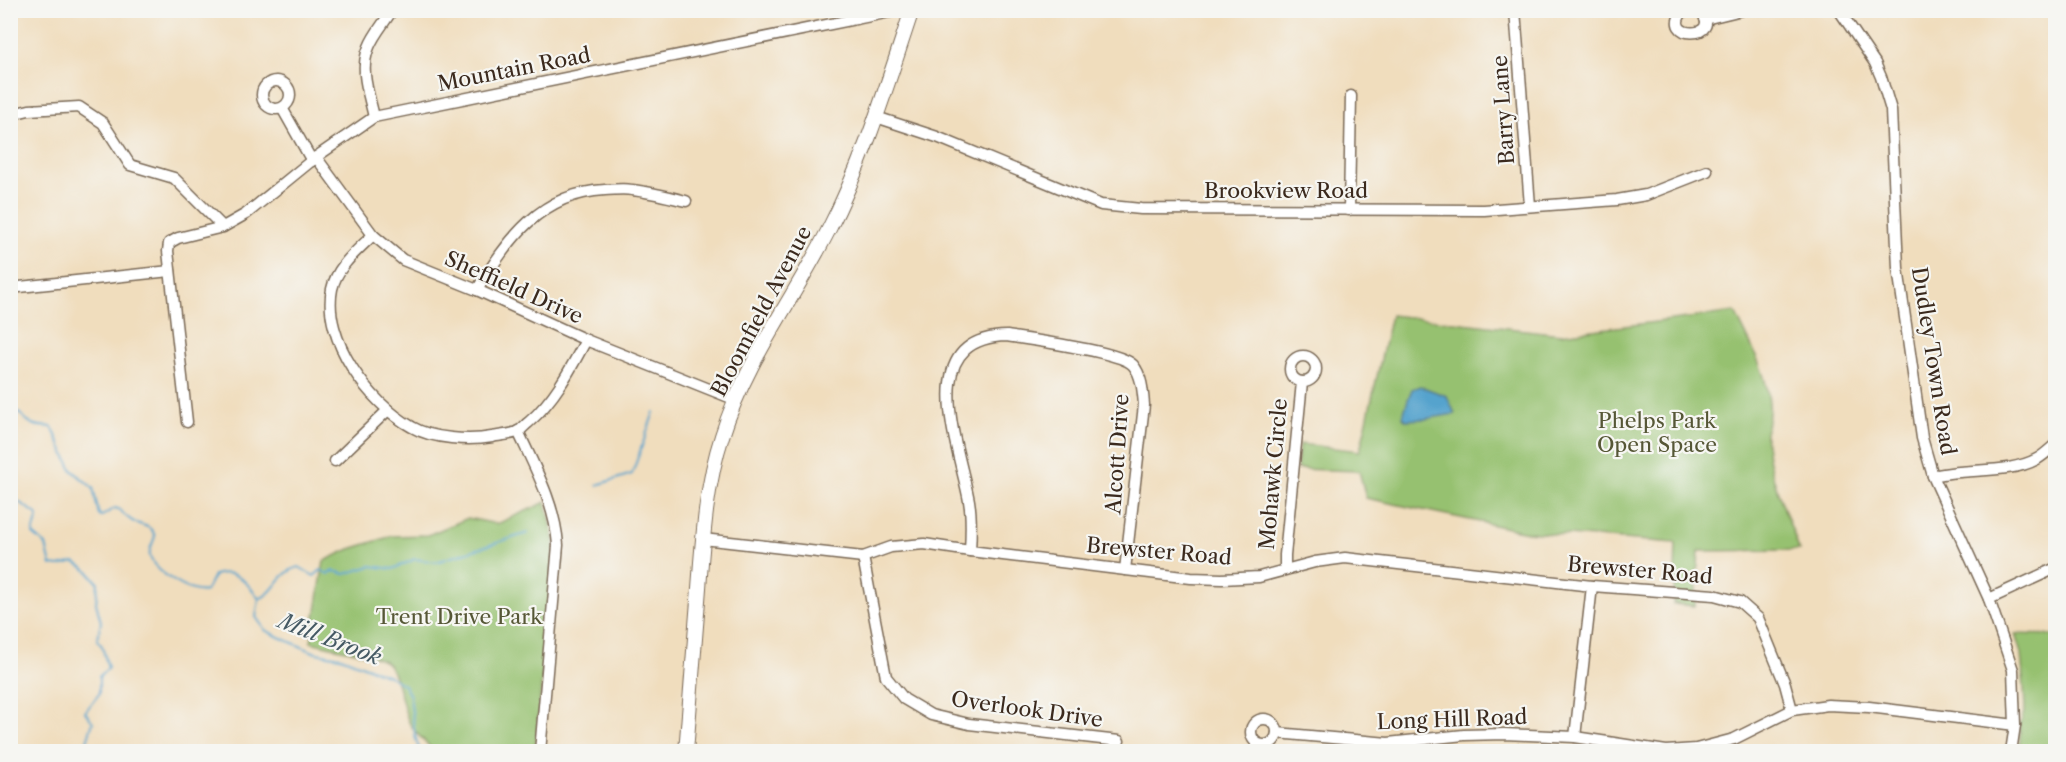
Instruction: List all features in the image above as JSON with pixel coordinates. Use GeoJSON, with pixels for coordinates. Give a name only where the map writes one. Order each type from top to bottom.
{"type":"FeatureCollection","features":[{"type":"Feature","properties":{"kind":"main road","name":"Bloomfield Avenue"},"geometry":{"type":"LineString","coordinates":[[686,752],[703,539],[716,456],[734,399],[829,230],[861,158],[912,10]]}},
{"type":"Feature","properties":{"kind":"street"},"geometry":{"type":"LineString","coordinates":[[374,117],[364,76],[365,59],[370,45],[392,10]]}},
{"type":"Feature","properties":{"kind":"street","name":"Mountain Road"},"geometry":{"type":"LineString","coordinates":[[170,271],[169,243],[178,238],[223,227],[246,214],[314,159],[374,117],[900,10]]}},
{"type":"Feature","properties":{"kind":"street","name":"Barry Lane"},"geometry":{"type":"LineString","coordinates":[[1515,10],[1530,206]]}},
{"type":"Feature","properties":{"kind":"street"},"geometry":{"type":"LineString","coordinates":[[1684,10],[1679,16],[1679,25],[1688,34],[1700,31],[1702,15],[1742,10]]}},
{"type":"Feature","properties":{"kind":"street","name":"Dudley Town Road"},"geometry":{"type":"LineString","coordinates":[[1839,10],[1875,63],[1891,110],[1898,268],[1923,438],[1933,476],[1989,599],[2013,670],[2015,725],[2011,752]]}},
{"type":"Feature","properties":{"kind":"street"},"geometry":{"type":"LineString","coordinates":[[1349,210],[1351,96]]}},
{"type":"Feature","properties":{"kind":"street"},"geometry":{"type":"LineString","coordinates":[[12,114],[29,110],[79,107],[103,123],[130,165],[174,178],[223,227]]}},
{"type":"Feature","properties":{"kind":"street","name":"Sheffield Drive"},"geometry":{"type":"LineString","coordinates":[[282,108],[314,159],[373,236],[403,260],[477,290],[586,340],[734,399]]}},
{"type":"Feature","properties":{"kind":"street","name":"Brookview Road"},"geometry":{"type":"LineString","coordinates":[[876,117],[937,137],[1101,205],[1141,209],[1485,210],[1617,200],[1646,195],[1707,171]]}},
{"type":"Feature","properties":{"kind":"street"},"geometry":{"type":"LineString","coordinates":[[477,290],[498,257],[523,225],[553,204],[586,191],[630,189],[686,201]]}},
{"type":"Feature","properties":{"kind":"street"},"geometry":{"type":"LineString","coordinates":[[373,236],[344,263],[332,287],[330,314],[343,353],[378,402],[413,428],[446,438],[481,439],[518,431],[537,415],[561,387],[586,340]]}},
{"type":"Feature","properties":{"kind":"street"},"geometry":{"type":"LineString","coordinates":[[10,288],[170,271],[188,422]]}},
{"type":"Feature","properties":{"kind":"street","name":"Alcott Drive"},"geometry":{"type":"LineString","coordinates":[[970,551],[969,498],[954,443],[949,403],[952,376],[959,356],[974,343],[990,336],[1007,336],[1114,356],[1133,365],[1141,384],[1144,405],[1125,570]]}},
{"type":"Feature","properties":{"kind":"street","name":"Mohawk Circle"},"geometry":{"type":"LineString","coordinates":[[1285,569],[1302,382]]}},
{"type":"Feature","properties":{"kind":"street"},"geometry":{"type":"LineString","coordinates":[[335,461],[388,410]]}},
{"type":"Feature","properties":{"kind":"street"},"geometry":{"type":"LineString","coordinates":[[518,431],[550,503],[557,528],[558,545],[540,752]]}},
{"type":"Feature","properties":{"kind":"street"},"geometry":{"type":"LineString","coordinates":[[1933,476],[1959,470],[2002,468],[2023,464],[2037,459],[2055,444]]}},
{"type":"Feature","properties":{"kind":"street","name":"Brewster Road"},"geometry":{"type":"LineString","coordinates":[[703,539],[863,557],[891,547],[924,544],[1191,578],[1222,579],[1259,577],[1315,562],[1345,558],[1592,586],[1714,595],[1740,602],[1758,618],[1785,684],[1792,710]]}},
{"type":"Feature","properties":{"kind":"street","name":"Overlook Drive"},"geometry":{"type":"LineString","coordinates":[[863,557],[886,677],[904,699],[931,715],[969,724],[1119,741]]}},
{"type":"Feature","properties":{"kind":"street"},"geometry":{"type":"LineString","coordinates":[[1989,599],[2055,568]]}},
{"type":"Feature","properties":{"kind":"street"},"geometry":{"type":"LineString","coordinates":[[1575,737],[1592,586]]}},
{"type":"Feature","properties":{"kind":"street","name":"Long Hill Road"},"geometry":{"type":"LineString","coordinates":[[1277,733],[1388,743],[1464,735],[1575,737],[1666,751],[1696,748],[1734,739],[1792,710],[1828,705],[1869,706],[2015,725]]}},
{"type":"Feature","properties":{"kind":"green space","name":"Phelps Park Open Space"},"geometry":{"type":"Polygon","coordinates":[[[1735,312],[1765,379],[1769,408],[1766,439],[1768,457],[1775,484],[1799,550],[1699,551],[1695,606],[1674,604],[1676,543],[1527,532],[1366,498],[1359,471],[1297,469],[1299,444],[1360,451],[1391,315],[1561,334],[1735,312]]]}},
{"type":"Feature","properties":{"kind":"green space","name":"Trent Drive Park"},"geometry":{"type":"Polygon","coordinates":[[[546,502],[555,541],[535,751],[431,751],[411,726],[394,674],[384,661],[311,642],[324,561],[350,549],[392,536],[428,535],[468,518],[497,524],[546,502]]]}},
{"type":"Feature","properties":{"kind":"green space"},"geometry":{"type":"Polygon","coordinates":[[[2015,634],[2055,635],[2055,751],[2020,751],[2020,725],[2025,709],[2021,654],[2015,634]]]}},
{"type":"Feature","properties":{"kind":"water"},"geometry":{"type":"Polygon","coordinates":[[[1420,386],[1447,396],[1455,414],[1406,420],[1403,417],[1412,389],[1420,386]]]}},
{"type":"Feature","properties":{"kind":"waterway","name":"Mill Brook"},"geometry":{"type":"LineString","coordinates":[[10,409],[17,411],[32,424],[52,427],[72,470],[93,488],[99,515],[102,516],[115,508],[132,521],[151,529],[155,536],[150,550],[151,559],[154,565],[175,582],[192,590],[206,591],[214,575],[222,573],[235,575],[241,578],[259,599],[256,617],[265,630],[316,653],[341,657],[389,676],[404,685],[410,696],[415,736],[420,752]]}},
{"type":"Feature","properties":{"kind":"waterway"},"geometry":{"type":"LineString","coordinates":[[597,485],[632,474],[654,412]]}},
{"type":"Feature","properties":{"kind":"waterway"},"geometry":{"type":"LineString","coordinates":[[10,496],[38,515],[33,534],[46,545],[51,565],[59,566],[75,562],[88,571],[98,583],[96,603],[101,622],[97,640],[102,646],[108,668],[99,677],[99,694],[85,712],[93,722],[86,744],[103,752]]}},
{"type":"Feature","properties":{"kind":"waterway"},"geometry":{"type":"LineString","coordinates":[[259,599],[270,592],[281,578],[299,567],[314,576],[321,570],[328,574],[334,571],[345,574],[371,566],[393,569],[415,559],[436,562],[528,533]]}},
{"type":"Feature","properties":{"kind":"waterway"},"geometry":{"type":"LineString","coordinates":[[103,752],[113,748],[114,752]]}}]}
